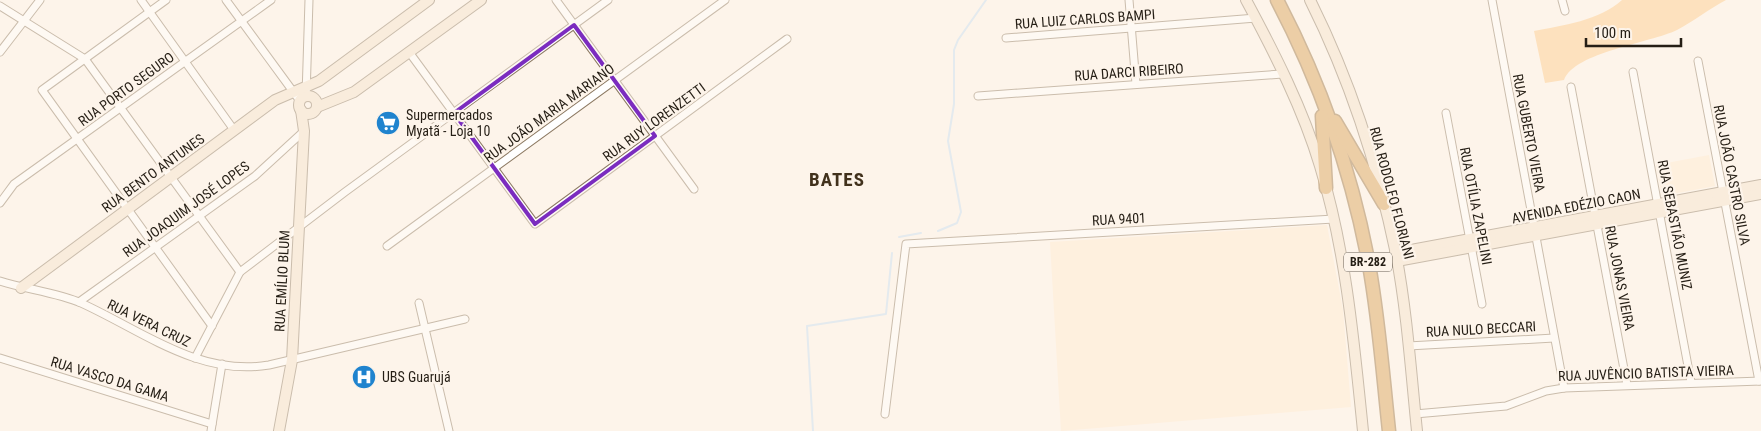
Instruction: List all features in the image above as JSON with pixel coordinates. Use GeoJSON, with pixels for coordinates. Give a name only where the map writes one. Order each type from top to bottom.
{"type":"FeatureCollection","features":[{"type":"Feature","properties":{"kind":"highway","name":"BR-282"},"geometry":{"type":"LineString","coordinates":[[1277,0],[1321,98],[1346,174],[1368,263],[1389,431]]}},
{"type":"Feature","properties":{"kind":"highway"},"geometry":{"type":"LineString","coordinates":[[1309,68],[1323,127],[1326,188]]}},
{"type":"Feature","properties":{"kind":"highway"},"geometry":{"type":"LineString","coordinates":[[1321,98],[1384,204]]}},
{"type":"Feature","properties":{"kind":"main road"},"geometry":{"type":"LineString","coordinates":[[307,101],[319,81],[429,0]]}},
{"type":"Feature","properties":{"kind":"main road"},"geometry":{"type":"LineString","coordinates":[[307,101],[354,92],[481,0]]}},
{"type":"Feature","properties":{"kind":"main road"},"geometry":{"type":"LineString","coordinates":[[1246,0],[1310,137],[1326,188],[1334,218],[1348,298],[1363,431]]}},
{"type":"Feature","properties":{"kind":"main road","name":"RUA RODOLFO FLORIANI"},"geometry":{"type":"LineString","coordinates":[[1310,0],[1355,106],[1384,204],[1396,257],[1417,431]]}},
{"type":"Feature","properties":{"kind":"main road","name":"RUA BENTO ANTUNES"},"geometry":{"type":"LineString","coordinates":[[21,288],[275,100],[294,91],[307,101]]}},
{"type":"Feature","properties":{"kind":"main road","name":"RUA EMÍLIO BLUM"},"geometry":{"type":"LineString","coordinates":[[279,431],[292,360],[307,101]]}},
{"type":"Feature","properties":{"kind":"main road","name":"AVENIDA EDÉZIO CAON"},"geometry":{"type":"LineString","coordinates":[[1396,257],[1724,196],[1761,185]]}},
{"type":"Feature","properties":{"kind":"main road","name":"AVENIDA EDÉZIO CAON"},"geometry":{"type":"LineString","coordinates":[[1724,196],[1761,194]]}},
{"type":"Feature","properties":{"kind":"street"},"geometry":{"type":"LineString","coordinates":[[0,52],[40,0]]}},
{"type":"Feature","properties":{"kind":"street"},"geometry":{"type":"LineString","coordinates":[[141,0],[234,130]]}},
{"type":"Feature","properties":{"kind":"street"},"geometry":{"type":"LineString","coordinates":[[166,0],[42,90],[212,326]]}},
{"type":"Feature","properties":{"kind":"street"},"geometry":{"type":"LineString","coordinates":[[226,0],[294,91]]}},
{"type":"Feature","properties":{"kind":"street","name":"RUA PORTO SEGURO"},"geometry":{"type":"LineString","coordinates":[[0,203],[14,184],[271,0]]}},
{"type":"Feature","properties":{"kind":"street","name":"RUA EMÍLIO BLUM"},"geometry":{"type":"LineString","coordinates":[[307,101],[309,0]]}},
{"type":"Feature","properties":{"kind":"street"},"geometry":{"type":"LineString","coordinates":[[556,0],[694,189]]}},
{"type":"Feature","properties":{"kind":"street"},"geometry":{"type":"LineString","coordinates":[[195,358],[240,272],[608,0]]}},
{"type":"Feature","properties":{"kind":"street","name":"RUA JOÃO MARIA MARIANO"},"geometry":{"type":"LineString","coordinates":[[386,246],[725,0]]}},
{"type":"Feature","properties":{"kind":"street"},"geometry":{"type":"LineString","coordinates":[[1129,0],[1136,84]]}},
{"type":"Feature","properties":{"kind":"street","name":"RUA GUBERTO VIEIRA"},"geometry":{"type":"LineString","coordinates":[[1492,0],[1564,388]]}},
{"type":"Feature","properties":{"kind":"street"},"geometry":{"type":"LineString","coordinates":[[1562,0],[1566,11]]}},
{"type":"Feature","properties":{"kind":"street"},"geometry":{"type":"LineString","coordinates":[[0,6],[85,59],[240,272]]}},
{"type":"Feature","properties":{"kind":"street","name":"RUA LUIZ CARLOS BAMPI"},"geometry":{"type":"LineString","coordinates":[[1006,38],[1256,18]]}},
{"type":"Feature","properties":{"kind":"street","name":"RUA RUY LORENZETTI"},"geometry":{"type":"LineString","coordinates":[[494,168],[535,224],[787,40]]}},
{"type":"Feature","properties":{"kind":"street"},"geometry":{"type":"LineString","coordinates":[[409,52],[494,168]]}},
{"type":"Feature","properties":{"kind":"street","name":"RUA JOÃO CASTRO SILVA"},"geometry":{"type":"LineString","coordinates":[[1698,61],[1760,381]]}},
{"type":"Feature","properties":{"kind":"street","name":"RUA SEBASTIÃO MUNIZ"},"geometry":{"type":"LineString","coordinates":[[1633,72],[1691,382]]}},
{"type":"Feature","properties":{"kind":"street","name":"RUA DARCI RIBEIRO"},"geometry":{"type":"LineString","coordinates":[[978,96],[1282,74]]}},
{"type":"Feature","properties":{"kind":"street","name":"RUA JONAS VIEIRA"},"geometry":{"type":"LineString","coordinates":[[1570,87],[1627,385]]}},
{"type":"Feature","properties":{"kind":"street","name":"RUA OTÍLIA ZAPELINI"},"geometry":{"type":"LineString","coordinates":[[1446,113],[1482,304]]}},
{"type":"Feature","properties":{"kind":"street","name":"RUA JOAQUIM JOSÉ LOPES"},"geometry":{"type":"LineString","coordinates":[[79,302],[255,176],[304,131]]}},
{"type":"Feature","properties":{"kind":"street","name":"RUA 9401"},"geometry":{"type":"LineString","coordinates":[[886,414],[906,244],[1334,218]]}},
{"type":"Feature","properties":{"kind":"street","name":"RUA VERA CRUZ"},"geometry":{"type":"LineString","coordinates":[[0,281],[79,302],[172,350],[195,358],[222,364],[256,367],[465,319]]}},
{"type":"Feature","properties":{"kind":"street"},"geometry":{"type":"LineString","coordinates":[[419,303],[450,431]]}},
{"type":"Feature","properties":{"kind":"street","name":"RUA NULO BECCARI"},"geometry":{"type":"LineString","coordinates":[[1408,346],[1554,338]]}},
{"type":"Feature","properties":{"kind":"street","name":"RUA VASCO DA GAMA"},"geometry":{"type":"LineString","coordinates":[[0,358],[211,428]]}},
{"type":"Feature","properties":{"kind":"street"},"geometry":{"type":"LineString","coordinates":[[211,428],[222,364]]}},
{"type":"Feature","properties":{"kind":"street","name":"RUA JUVÊNCIO BATISTA VIEIRA"},"geometry":{"type":"LineString","coordinates":[[1416,414],[1506,406],[1546,391],[1564,388],[1760,381]]}},
{"type":"Feature","properties":{"kind":"highlighted area"},"geometry":{"type":"Polygon","coordinates":[[[574,25],[655,136],[535,224],[454,113],[574,25]]]}},
{"type":"Feature","properties":{"kind":"shaded area"},"geometry":{"type":"Polygon","coordinates":[[[1622,0],[1726,0],[1677,30],[1597,55],[1571,70],[1564,80],[1545,83],[1534,31],[1592,17],[1603,13],[1622,0]]]}},
{"type":"Feature","properties":{"kind":"shaded area"},"geometry":{"type":"Polygon","coordinates":[[[1709,155],[1715,186],[1662,196],[1656,165],[1709,155]]]}},
{"type":"Feature","properties":{"kind":"shaded area"},"geometry":{"type":"Polygon","coordinates":[[[1327,225],[1343,310],[1351,407],[1061,431],[1050,242],[1327,225]]]}},
{"type":"Feature","properties":{"kind":"waterway"},"geometry":{"type":"LineString","coordinates":[[938,231],[957,223],[961,212],[948,141],[954,104],[954,50],[958,40],[986,0]]}},
{"type":"Feature","properties":{"kind":"waterway"},"geometry":{"type":"LineString","coordinates":[[899,237],[921,233]]}},
{"type":"Feature","properties":{"kind":"waterway"},"geometry":{"type":"LineString","coordinates":[[813,431],[807,326],[886,314],[892,253]]}},
{"type":"Feature","properties":{"kind":"place","name":"Supermercados Myatã - Loja 10"},"geometry":{"type":"Point","coordinates":[388,123]}},
{"type":"Feature","properties":{"kind":"place","name":"UBS Guarujá"},"geometry":{"type":"Point","coordinates":[364,377]}},
{"type":"Feature","properties":{"kind":"district","name":"BATES"},"geometry":{"type":"Point","coordinates":[837,179]}}]}
